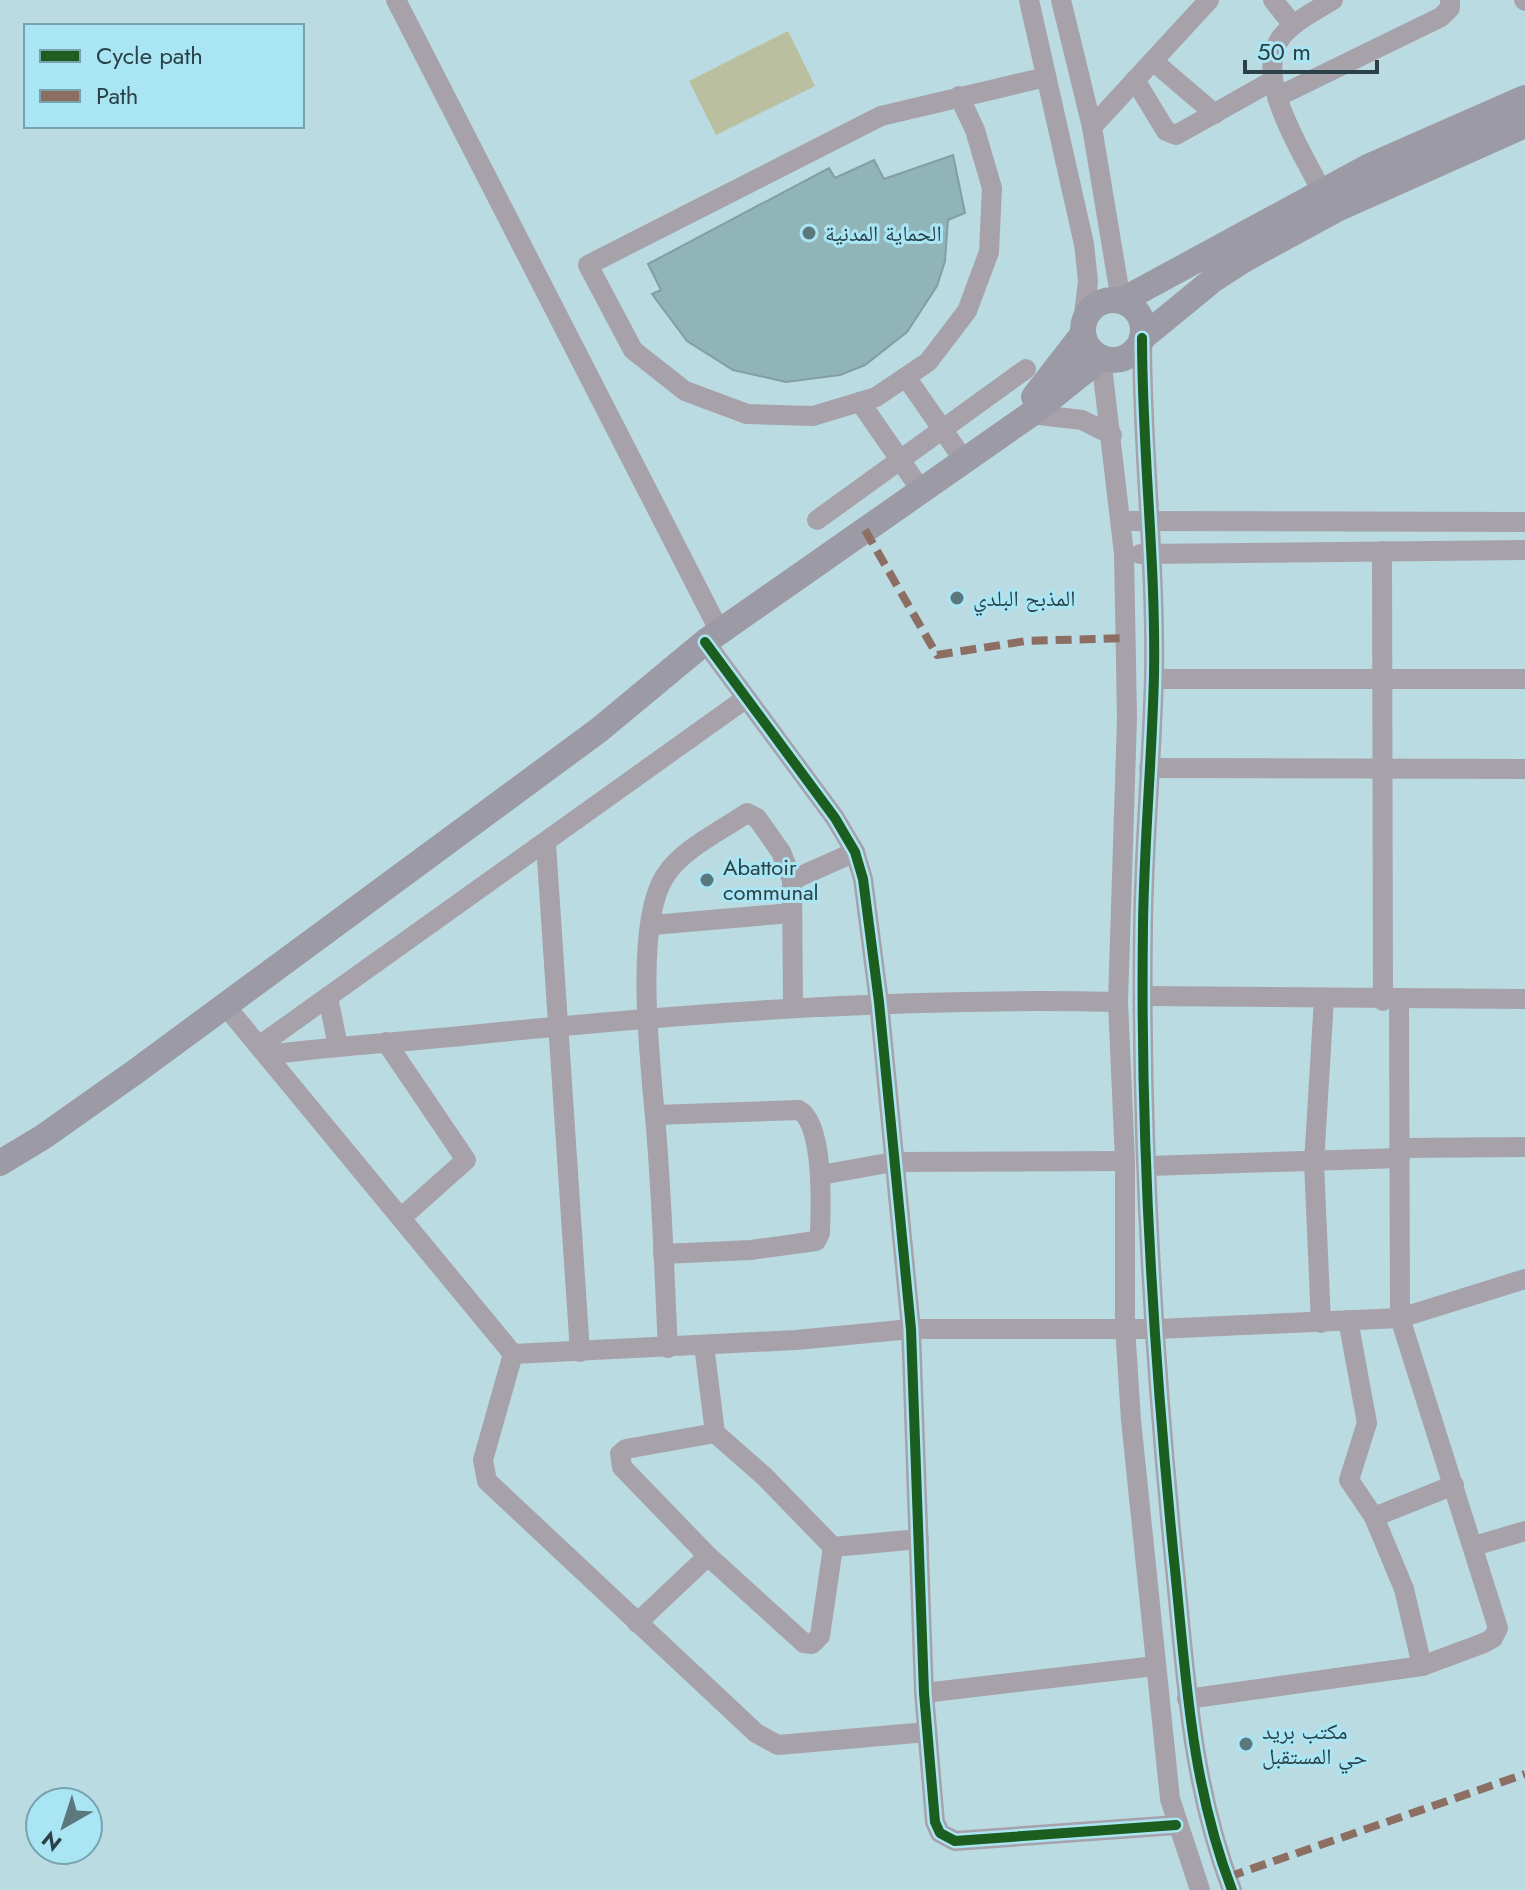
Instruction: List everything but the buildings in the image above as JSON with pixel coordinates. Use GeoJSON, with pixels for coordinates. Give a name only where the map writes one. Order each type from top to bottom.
{"type":"FeatureCollection","features":[{"type":"Feature","properties":{"kind":"main road"},"geometry":{"type":"LineString","coordinates":[[1121,301],[1321,190],[1525,98]]}},
{"type":"Feature","properties":{"kind":"main road"},"geometry":{"type":"LineString","coordinates":[[1083,328],[1086,344],[1101,358],[1111,360],[1130,355],[1142,338],[1214,279],[1245,259],[1335,210],[1525,125]]}},
{"type":"Feature","properties":{"kind":"main road"},"geometry":{"type":"LineString","coordinates":[[998,434],[1039,393],[1083,328],[1093,307],[1111,300],[1121,301],[1136,311],[1141,320],[1142,338]]}},
{"type":"Feature","properties":{"kind":"main road"},"geometry":{"type":"LineString","coordinates":[[0,1163],[43,1137],[599,730],[713,637],[998,434],[1031,414],[1101,358]]}},
{"type":"Feature","properties":{"kind":"street"},"geometry":{"type":"LineString","coordinates":[[396,0],[745,699],[835,818],[855,852],[863,879],[879,1002],[911,1329],[924,1693],[935,1822],[947,1838],[955,1841],[1176,1825]]}},
{"type":"Feature","properties":{"kind":"street"},"geometry":{"type":"LineString","coordinates":[[1029,0],[1084,244],[1088,281],[1083,328]]}},
{"type":"Feature","properties":{"kind":"street"},"geometry":{"type":"LineString","coordinates":[[1061,0],[1092,127],[1121,301]]}},
{"type":"Feature","properties":{"kind":"street"},"geometry":{"type":"LineString","coordinates":[[1092,127],[1209,0]]}},
{"type":"Feature","properties":{"kind":"street"},"geometry":{"type":"LineString","coordinates":[[1273,0],[1293,25]]}},
{"type":"Feature","properties":{"kind":"street"},"geometry":{"type":"LineString","coordinates":[[1321,190],[1275,89],[1272,53],[1293,25],[1333,0]]}},
{"type":"Feature","properties":{"kind":"street"},"geometry":{"type":"LineString","coordinates":[[1135,80],[1171,134],[1180,135],[1215,114],[1441,17],[1450,8],[1450,0]]}},
{"type":"Feature","properties":{"kind":"street"},"geometry":{"type":"LineString","coordinates":[[1153,61],[1215,114]]}},
{"type":"Feature","properties":{"kind":"street"},"geometry":{"type":"LineString","coordinates":[[959,96],[975,130],[992,188],[989,252],[967,311],[928,362],[876,397],[813,416],[747,414],[685,391],[633,350],[588,265],[881,116],[959,96],[1046,77]]}},
{"type":"Feature","properties":{"kind":"street"},"geometry":{"type":"LineString","coordinates":[[1142,338],[1142,417],[1153,554],[1154,679],[1143,996],[1148,1166],[1163,1451],[1187,1699],[1200,1788],[1232,1890]]}},
{"type":"Feature","properties":{"kind":"street"},"geometry":{"type":"LineString","coordinates":[[1101,358],[1124,554],[1127,718],[1118,1002],[1125,1161],[1125,1327],[1155,1666],[1176,1825],[1200,1890]]}},
{"type":"Feature","properties":{"kind":"street"},"geometry":{"type":"LineString","coordinates":[[817,520],[1026,369]]}},
{"type":"Feature","properties":{"kind":"street"},"geometry":{"type":"LineString","coordinates":[[906,377],[963,459]]}},
{"type":"Feature","properties":{"kind":"street"},"geometry":{"type":"LineString","coordinates":[[860,402],[921,490]]}},
{"type":"Feature","properties":{"kind":"street"},"geometry":{"type":"LineString","coordinates":[[1031,414],[1082,420],[1112,435]]}},
{"type":"Feature","properties":{"kind":"street"},"geometry":{"type":"LineString","coordinates":[[1122,521],[1525,522]]}},
{"type":"Feature","properties":{"kind":"street"},"geometry":{"type":"LineString","coordinates":[[1455,521],[1456,550]]}},
{"type":"Feature","properties":{"kind":"street"},"geometry":{"type":"LineString","coordinates":[[1124,554],[1525,550]]}},
{"type":"Feature","properties":{"kind":"street"},"geometry":{"type":"LineString","coordinates":[[1187,1699],[1422,1666],[1484,1643],[1493,1638],[1498,1628],[1400,1318],[1400,1153],[1391,1001],[1380,681],[1382,551]]}},
{"type":"Feature","properties":{"kind":"street"},"geometry":{"type":"LineString","coordinates":[[1154,679],[1525,679]]}},
{"type":"Feature","properties":{"kind":"street"},"geometry":{"type":"LineString","coordinates":[[263,1051],[328,997],[745,699]]}},
{"type":"Feature","properties":{"kind":"street"},"geometry":{"type":"LineString","coordinates":[[1149,768],[1525,769]]}},
{"type":"Feature","properties":{"kind":"street"},"geometry":{"type":"LineString","coordinates":[[668,1348],[655,1115],[648,1069],[652,925],[657,893],[675,864],[747,813],[757,818],[781,852],[792,880],[793,1006]]}},
{"type":"Feature","properties":{"kind":"street"},"geometry":{"type":"LineString","coordinates":[[546,844],[580,1352]]}},
{"type":"Feature","properties":{"kind":"street"},"geometry":{"type":"LineString","coordinates":[[792,880],[855,852]]}},
{"type":"Feature","properties":{"kind":"street"},"geometry":{"type":"LineString","coordinates":[[652,925],[792,913]]}},
{"type":"Feature","properties":{"kind":"street"},"geometry":{"type":"LineString","coordinates":[[1143,996],[1391,1001],[1525,999]]}},
{"type":"Feature","properties":{"kind":"street"},"geometry":{"type":"LineString","coordinates":[[328,997],[338,1046]]}},
{"type":"Feature","properties":{"kind":"street"},"geometry":{"type":"LineString","coordinates":[[1321,1323],[1314,1163],[1324,999]]}},
{"type":"Feature","properties":{"kind":"street"},"geometry":{"type":"LineString","coordinates":[[263,1051],[793,1006],[879,1002],[1118,1002]]}},
{"type":"Feature","properties":{"kind":"street"},"geometry":{"type":"LineString","coordinates":[[224,1004],[513,1354]]}},
{"type":"Feature","properties":{"kind":"street"},"geometry":{"type":"LineString","coordinates":[[386,1042],[466,1160],[402,1217]]}},
{"type":"Feature","properties":{"kind":"street"},"geometry":{"type":"LineString","coordinates":[[655,1115],[799,1110],[810,1119],[821,1175],[820,1233],[816,1241],[751,1250],[663,1254]]}},
{"type":"Feature","properties":{"kind":"street"},"geometry":{"type":"LineString","coordinates":[[1148,1166],[1314,1163],[1400,1153],[1525,1147]]}},
{"type":"Feature","properties":{"kind":"street"},"geometry":{"type":"LineString","coordinates":[[821,1175],[893,1162],[1125,1161]]}},
{"type":"Feature","properties":{"kind":"street"},"geometry":{"type":"LineString","coordinates":[[513,1354],[668,1348],[911,1329],[1157,1329],[1400,1318],[1525,1279]]}},
{"type":"Feature","properties":{"kind":"street"},"geometry":{"type":"LineString","coordinates":[[1348,1320],[1367,1423],[1349,1480],[1374,1517],[1404,1589],[1422,1666]]}},
{"type":"Feature","properties":{"kind":"street"},"geometry":{"type":"LineString","coordinates":[[704,1345],[715,1433],[764,1476],[833,1547]]}},
{"type":"Feature","properties":{"kind":"street"},"geometry":{"type":"LineString","coordinates":[[513,1354],[483,1460],[483,1475],[767,1742],[786,1744],[927,1732]]}},
{"type":"Feature","properties":{"kind":"street"},"geometry":{"type":"LineString","coordinates":[[715,1433],[626,1449],[620,1454],[622,1467],[708,1556],[804,1643],[812,1644],[820,1636],[833,1547]]}},
{"type":"Feature","properties":{"kind":"street"},"geometry":{"type":"LineString","coordinates":[[1374,1517],[1454,1485]]}},
{"type":"Feature","properties":{"kind":"street"},"geometry":{"type":"LineString","coordinates":[[1474,1546],[1525,1531]]}},
{"type":"Feature","properties":{"kind":"street"},"geometry":{"type":"LineString","coordinates":[[833,1547],[919,1539]]}},
{"type":"Feature","properties":{"kind":"street"},"geometry":{"type":"LineString","coordinates":[[637,1623],[708,1556]]}},
{"type":"Feature","properties":{"kind":"street"},"geometry":{"type":"LineString","coordinates":[[924,1693],[1155,1666]]}},
{"type":"Feature","properties":{"kind":"green space"},"geometry":{"type":"Polygon","coordinates":[[[788,31],[815,86],[716,135],[689,81],[788,31]]]}},
{"type":"Feature","properties":{"kind":"marked path"},"geometry":{"type":"LineString","coordinates":[[865,530],[937,655],[1026,641],[1126,638]]}},
{"type":"Feature","properties":{"kind":"marked path"},"geometry":{"type":"LineString","coordinates":[[1228,1877],[1525,1774]]}},
{"type":"Feature","properties":{"kind":"cycle path"},"geometry":{"type":"LineString","coordinates":[[1142,338],[1154,633],[1143,926],[1146,1164],[1154,1323],[1192,1727],[1207,1808],[1232,1890]]}},
{"type":"Feature","properties":{"kind":"cycle path"},"geometry":{"type":"LineString","coordinates":[[705,642],[835,818],[855,852],[863,879],[879,1002],[911,1329],[924,1693],[935,1822],[940,1833],[955,1841],[1176,1825]]}},
{"type":"Feature","properties":{"kind":"place","name":"الحماية المدنية"},"geometry":{"type":"Point","coordinates":[809,233]}},
{"type":"Feature","properties":{"kind":"place","name":"المذبح البلدي"},"geometry":{"type":"Point","coordinates":[957,598]}},
{"type":"Feature","properties":{"kind":"place","name":"Abattoir communal"},"geometry":{"type":"Point","coordinates":[707,880]}},
{"type":"Feature","properties":{"kind":"place","name":"مكتب بريد حي المستقبل"},"geometry":{"type":"Point","coordinates":[1246,1744]}}]}
